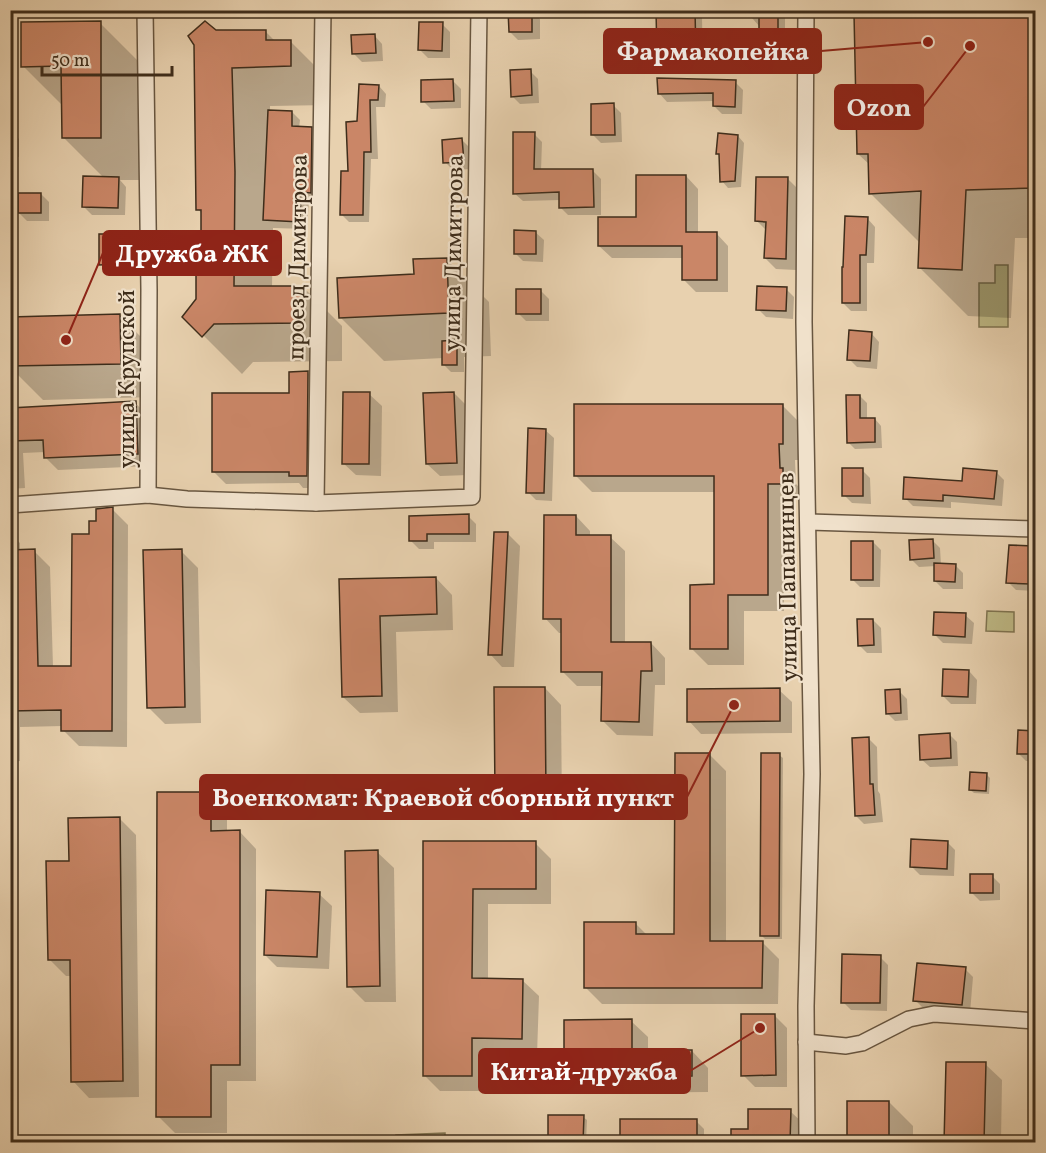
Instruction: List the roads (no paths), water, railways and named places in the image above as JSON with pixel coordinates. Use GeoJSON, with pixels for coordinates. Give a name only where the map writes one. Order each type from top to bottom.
{"type":"FeatureCollection","features":[{"type":"Feature","properties":{"kind":"street","name":"улица Крупской"},"geometry":{"type":"LineString","coordinates":[[146,10],[149,290],[148,495]]}},
{"type":"Feature","properties":{"kind":"street","name":"проезд Димитрова"},"geometry":{"type":"LineString","coordinates":[[316,503],[323,10]]}},
{"type":"Feature","properties":{"kind":"street","name":"улица Димитрова"},"geometry":{"type":"LineString","coordinates":[[316,503],[472,497],[479,10]]}},
{"type":"Feature","properties":{"kind":"street","name":"улица Папанинцев"},"geometry":{"type":"LineString","coordinates":[[806,10],[804,322],[812,774],[806,1042],[807,1143]]}},
{"type":"Feature","properties":{"kind":"street"},"geometry":{"type":"LineString","coordinates":[[10,504],[148,495],[187,499],[316,503]]}},
{"type":"Feature","properties":{"kind":"street"},"geometry":{"type":"LineString","coordinates":[[809,522],[1035,529]]}},
{"type":"Feature","properties":{"kind":"street"},"geometry":{"type":"LineString","coordinates":[[806,1042],[846,1046],[862,1043],[909,1019],[934,1014],[1035,1021]]}},
{"type":"Feature","properties":{"kind":"place","name":"Фармакопейка"},"geometry":{"type":"Point","coordinates":[928,42]}},
{"type":"Feature","properties":{"kind":"place","name":"Ozon"},"geometry":{"type":"Point","coordinates":[970,46]}},
{"type":"Feature","properties":{"kind":"place","name":"Дружба ЖК"},"geometry":{"type":"Point","coordinates":[66,340]}},
{"type":"Feature","properties":{"kind":"place","name":"Военкомат: Краевой сборный пункт"},"geometry":{"type":"Point","coordinates":[734,705]}},
{"type":"Feature","properties":{"kind":"place","name":"Китай-дружба"},"geometry":{"type":"Point","coordinates":[760,1028]}}]}
